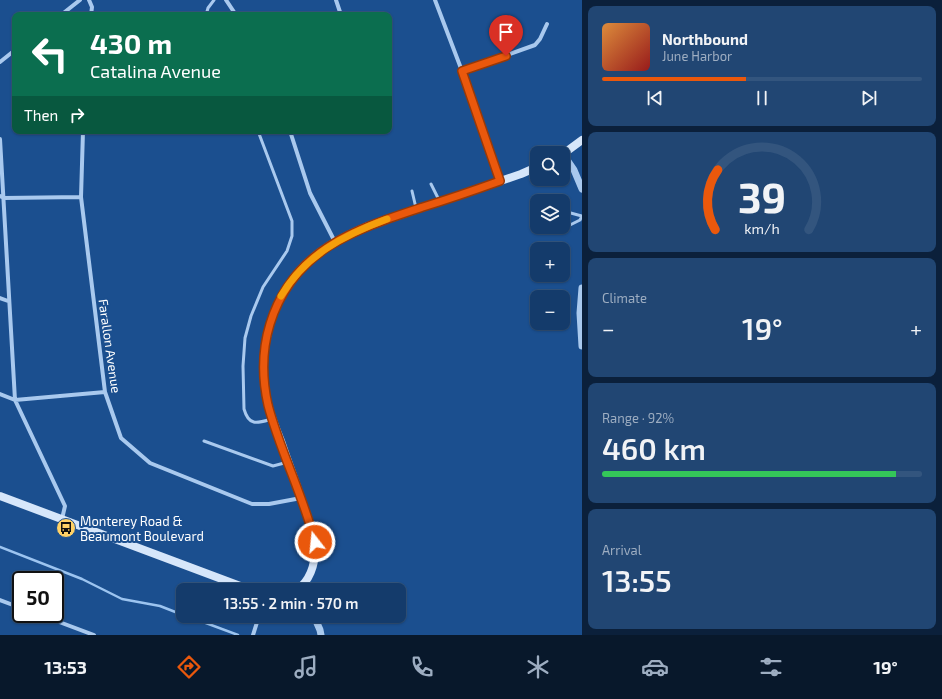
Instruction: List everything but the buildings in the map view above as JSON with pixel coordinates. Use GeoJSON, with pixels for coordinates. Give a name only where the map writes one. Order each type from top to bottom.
{"type":"FeatureCollection","features":[{"type":"Feature","properties":{"kind":"main road"},"geometry":{"type":"LineString","coordinates":[[570,149],[582,140]]}},
{"type":"Feature","properties":{"kind":"main road"},"geometry":{"type":"LineString","coordinates":[[304,583],[311,572],[315,552],[315,542],[265,390],[265,345],[272,316],[282,296],[295,276],[306,264],[319,252],[335,242],[368,226],[530,170]]}},
{"type":"Feature","properties":{"kind":"main road"},"geometry":{"type":"LineString","coordinates":[[0,496],[232,583]]}},
{"type":"Feature","properties":{"kind":"street"},"geometry":{"type":"LineString","coordinates":[[65,12],[80,0]]}},
{"type":"Feature","properties":{"kind":"street"},"geometry":{"type":"LineString","coordinates":[[89,0],[92,8],[91,12]]}},
{"type":"Feature","properties":{"kind":"street"},"geometry":{"type":"LineString","coordinates":[[226,0],[234,12]]}},
{"type":"Feature","properties":{"kind":"street"},"geometry":{"type":"LineString","coordinates":[[336,0],[340,12]]}},
{"type":"Feature","properties":{"kind":"street"},"geometry":{"type":"LineString","coordinates":[[435,0],[462,71],[500,181]]}},
{"type":"Feature","properties":{"kind":"street"},"geometry":{"type":"LineString","coordinates":[[462,71],[534,45],[540,39],[547,24]]}},
{"type":"Feature","properties":{"kind":"street"},"geometry":{"type":"LineString","coordinates":[[0,62],[12,52]]}},
{"type":"Feature","properties":{"kind":"street","name":"Farallon Avenue"},"geometry":{"type":"LineString","coordinates":[[82,134],[81,197],[105,392],[121,438],[150,463],[252,504],[269,504],[300,498]]}},
{"type":"Feature","properties":{"kind":"street"},"geometry":{"type":"LineString","coordinates":[[291,134],[310,193],[335,242]]}},
{"type":"Feature","properties":{"kind":"street"},"geometry":{"type":"LineString","coordinates":[[0,139],[14,400],[65,506],[62,519]]}},
{"type":"Feature","properties":{"kind":"street"},"geometry":{"type":"LineString","coordinates":[[570,164],[582,188]]}},
{"type":"Feature","properties":{"kind":"street"},"geometry":{"type":"LineString","coordinates":[[2,197],[81,197]]}},
{"type":"Feature","properties":{"kind":"street"},"geometry":{"type":"LineString","coordinates":[[582,288],[580,313],[582,346]]}},
{"type":"Feature","properties":{"kind":"street"},"geometry":{"type":"LineString","coordinates":[[0,298],[8,301]]}},
{"type":"Feature","properties":{"kind":"street"},"geometry":{"type":"LineString","coordinates":[[0,394],[14,400],[105,392]]}},
{"type":"Feature","properties":{"kind":"street"},"geometry":{"type":"LineString","coordinates":[[0,600],[12,605]]}},
{"type":"Feature","properties":{"kind":"street"},"geometry":{"type":"LineString","coordinates":[[62,623],[94,635]]}},
{"type":"Feature","properties":{"kind":"street"},"geometry":{"type":"LineString","coordinates":[[253,635],[257,623]]}},
{"type":"Feature","properties":{"kind":"street"},"geometry":{"type":"LineString","coordinates":[[317,623],[321,635]]}},
{"type":"Feature","properties":{"kind":"lane"},"geometry":{"type":"LineString","coordinates":[[207,12],[214,0]]}},
{"type":"Feature","properties":{"kind":"lane"},"geometry":{"type":"LineString","coordinates":[[259,134],[292,221],[292,236],[287,251],[263,287],[251,316],[245,338],[243,366],[244,409],[246,416],[251,421],[256,422],[273,418]]}},
{"type":"Feature","properties":{"kind":"lane"},"geometry":{"type":"LineString","coordinates":[[431,184],[440,202]]}},
{"type":"Feature","properties":{"kind":"lane"},"geometry":{"type":"LineString","coordinates":[[412,191],[417,210]]}},
{"type":"Feature","properties":{"kind":"lane"},"geometry":{"type":"LineString","coordinates":[[570,213],[582,216],[580,220],[570,225]]}},
{"type":"Feature","properties":{"kind":"lane"},"geometry":{"type":"LineString","coordinates":[[204,442],[273,466],[288,462]]}},
{"type":"Feature","properties":{"kind":"waterway"},"geometry":{"type":"LineString","coordinates":[[0,547],[82,579],[122,599],[160,606],[176,612]]}},
{"type":"Feature","properties":{"kind":"waterway"},"geometry":{"type":"LineString","coordinates":[[206,623],[238,635]]}},
{"type":"Feature","properties":{"kind":"slow traffic"},"geometry":{"type":"LineString","coordinates":[[281,296],[295,276],[319,252],[351,233],[387,219]]}},
{"type":"Feature","properties":{"kind":"place","name":"Monterey Road & Beaumont Boulevard"},"geometry":{"type":"Point","coordinates":[66,528]}},
{"type":"Feature","properties":{"kind":"route"},"geometry":{"type":"LineString","coordinates":[[315,542],[311,526],[268,405],[265,390],[265,345],[272,316],[278,302],[295,276],[319,252],[335,242],[368,226],[500,181],[462,71],[506,56]]}}]}
